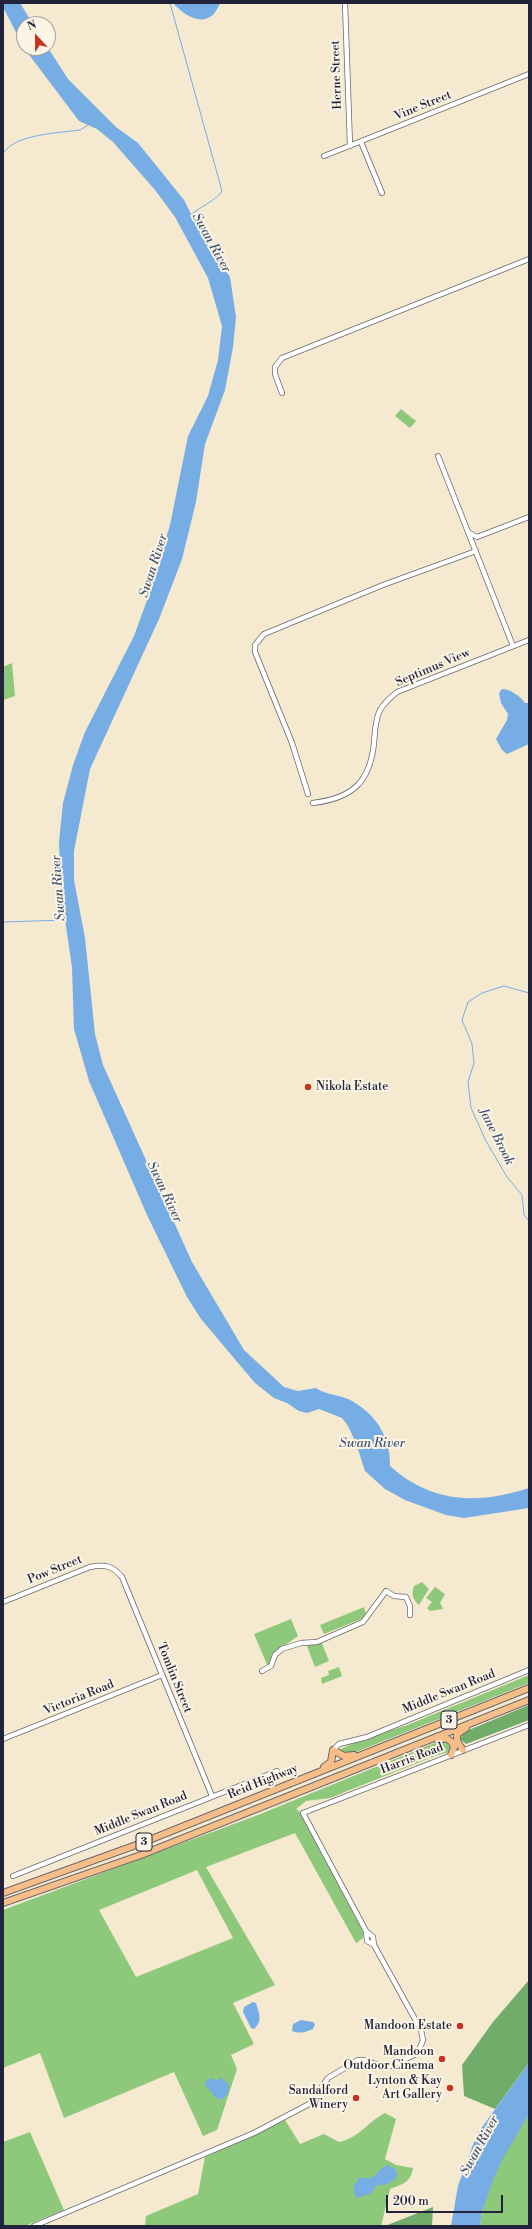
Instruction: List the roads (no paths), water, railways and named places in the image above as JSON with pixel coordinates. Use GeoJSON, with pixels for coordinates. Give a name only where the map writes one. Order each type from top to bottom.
{"type":"FeatureCollection","features":[{"type":"Feature","properties":{"kind":"highway","name":"Reid Highway"},"geometry":{"type":"LineString","coordinates":[[3,1893],[139,1844],[529,1688]]}},
{"type":"Feature","properties":{"kind":"highway","name":"Reid Highway"},"geometry":{"type":"LineString","coordinates":[[3,1902],[141,1855],[529,1700]]}},
{"type":"Feature","properties":{"kind":"highway"},"geometry":{"type":"LineString","coordinates":[[463,1750],[457,1743],[457,1734],[502,1710]]}},
{"type":"Feature","properties":{"kind":"highway"},"geometry":{"type":"LineString","coordinates":[[406,1749],[446,1738],[452,1742],[454,1748],[450,1755]]}},
{"type":"Feature","properties":{"kind":"highway"},"geometry":{"type":"LineString","coordinates":[[303,1778],[328,1765],[333,1750],[340,1755],[348,1756],[376,1749]]}},
{"type":"Feature","properties":{"kind":"street","name":"Herne Street"},"geometry":{"type":"LineString","coordinates":[[345,3],[350,146]]}},
{"type":"Feature","properties":{"kind":"street","name":"Vine Street"},"geometry":{"type":"LineString","coordinates":[[324,156],[529,74]]}},
{"type":"Feature","properties":{"kind":"street"},"geometry":{"type":"LineString","coordinates":[[361,142],[382,193]]}},
{"type":"Feature","properties":{"kind":"street"},"geometry":{"type":"LineString","coordinates":[[282,393],[274,367],[282,358],[529,259]]}},
{"type":"Feature","properties":{"kind":"street"},"geometry":{"type":"LineString","coordinates":[[438,456],[514,646]]}},
{"type":"Feature","properties":{"kind":"street"},"geometry":{"type":"LineString","coordinates":[[468,532],[477,537],[529,517]]}},
{"type":"Feature","properties":{"kind":"street"},"geometry":{"type":"LineString","coordinates":[[308,794],[292,743],[255,652],[258,639],[264,634],[383,585],[476,551]]}},
{"type":"Feature","properties":{"kind":"street","name":"Septimus View"},"geometry":{"type":"LineString","coordinates":[[314,803],[323,802],[342,794],[354,788],[365,778],[373,758],[379,713],[381,708],[397,692],[529,640]]}},
{"type":"Feature","properties":{"kind":"street","name":"Pow Street"},"geometry":{"type":"LineString","coordinates":[[3,1602],[90,1567],[104,1564],[116,1569]]}},
{"type":"Feature","properties":{"kind":"street","name":"Tomlin Street"},"geometry":{"type":"LineString","coordinates":[[116,1569],[122,1577],[212,1796]]}},
{"type":"Feature","properties":{"kind":"street"},"geometry":{"type":"LineString","coordinates":[[262,1671],[270,1666],[275,1655],[282,1649],[301,1643],[317,1642],[363,1622],[386,1591],[394,1596],[406,1597],[410,1606],[410,1615]]}},
{"type":"Feature","properties":{"kind":"street","name":"Middle Swan Road"},"geometry":{"type":"LineString","coordinates":[[333,1750],[339,1744],[367,1737],[529,1670]]}},
{"type":"Feature","properties":{"kind":"street","name":"Victoria Road"},"geometry":{"type":"LineString","coordinates":[[3,1739],[162,1675]]}},
{"type":"Feature","properties":{"kind":"street","name":"Harris Road"},"geometry":{"type":"LineString","coordinates":[[34,2226],[254,2133],[311,2103],[328,2078],[358,2060],[364,2060],[384,2067],[391,2066],[418,2053],[423,2040],[421,2030],[374,1945],[373,1937],[366,1931],[303,1813],[529,1725]]}},
{"type":"Feature","properties":{"kind":"street","name":"Middle Swan Road"},"geometry":{"type":"LineString","coordinates":[[12,1876],[277,1771]]}},
{"type":"Feature","properties":{"kind":"water"},"geometry":{"type":"Polygon","coordinates":[[[3,3],[20,3],[28,16],[16,16],[16,32],[3,7],[3,3]]]}},
{"type":"Feature","properties":{"kind":"water"},"geometry":{"type":"Polygon","coordinates":[[[173,3],[220,3],[216,11],[210,17],[198,19],[185,14],[173,3]]]}},
{"type":"Feature","properties":{"kind":"water","name":"Swan River"},"geometry":{"type":"Polygon","coordinates":[[[30,56],[53,56],[68,79],[116,127],[138,143],[184,200],[200,232],[230,277],[236,317],[233,347],[225,390],[205,444],[196,502],[182,559],[159,619],[90,769],[74,851],[74,880],[85,938],[95,1034],[103,1065],[192,1262],[244,1350],[284,1387],[298,1391],[316,1388],[358,1404],[380,1426],[388,1445],[390,1466],[406,1478],[422,1487],[439,1494],[473,1498],[492,1497],[529,1488],[529,1508],[464,1518],[446,1515],[405,1500],[385,1489],[365,1471],[356,1443],[348,1426],[342,1418],[319,1409],[307,1413],[299,1411],[287,1403],[274,1398],[255,1383],[201,1319],[187,1297],[147,1215],[89,1081],[74,1029],[72,967],[61,893],[59,842],[63,803],[73,765],[85,732],[134,636],[150,592],[170,525],[188,436],[208,396],[218,360],[222,326],[208,278],[175,217],[155,190],[113,142],[97,129],[79,121],[30,56]]]}},
{"type":"Feature","properties":{"kind":"water"},"geometry":{"type":"Polygon","coordinates":[[[502,689],[518,695],[525,703],[529,703],[529,744],[507,754],[502,750],[496,739],[507,720],[508,714],[501,703],[499,693],[502,689]]]}},
{"type":"Feature","properties":{"kind":"water"},"geometry":{"type":"Polygon","coordinates":[[[253,2002],[256,2003],[260,2017],[259,2023],[254,2029],[251,2028],[243,2012],[244,2007],[253,2002]]]}},
{"type":"Feature","properties":{"kind":"water"},"geometry":{"type":"Polygon","coordinates":[[[301,2020],[313,2022],[315,2024],[313,2029],[303,2032],[292,2031],[293,2024],[301,2020]]]}},
{"type":"Feature","properties":{"kind":"water","name":"Swan River"},"geometry":{"type":"Polygon","coordinates":[[[529,2063],[529,2114],[502,2160],[493,2180],[482,2212],[480,2226],[451,2226],[458,2186],[477,2134],[529,2063]]]}},
{"type":"Feature","properties":{"kind":"water"},"geometry":{"type":"Polygon","coordinates":[[[221,2077],[229,2085],[228,2094],[222,2099],[217,2099],[205,2085],[207,2080],[212,2078],[217,2081],[221,2077]]]}},
{"type":"Feature","properties":{"kind":"water"},"geometry":{"type":"Polygon","coordinates":[[[388,2165],[396,2170],[397,2176],[395,2179],[388,2184],[377,2185],[370,2194],[357,2198],[354,2193],[354,2185],[360,2177],[373,2177],[381,2169],[388,2165]]]}},
{"type":"Feature","properties":{"kind":"waterway"},"geometry":{"type":"LineString","coordinates":[[170,3],[222,191],[190,215]]}},
{"type":"Feature","properties":{"kind":"waterway"},"geometry":{"type":"LineString","coordinates":[[3,154],[8,147],[26,138],[80,130],[88,125]]}},
{"type":"Feature","properties":{"kind":"waterway"},"geometry":{"type":"LineString","coordinates":[[3,922],[66,920]]}},
{"type":"Feature","properties":{"kind":"waterway","name":"Jane Brook"},"geometry":{"type":"LineString","coordinates":[[529,993],[504,986],[482,993],[468,1002],[462,1020],[472,1044],[474,1063],[468,1082],[471,1108],[486,1141],[507,1177],[522,1195],[524,1215],[529,1221]]}},
{"type":"Feature","properties":{"kind":"place","name":"Nikola Estate"},"geometry":{"type":"Point","coordinates":[308,1087]}},
{"type":"Feature","properties":{"kind":"place","name":"Mandoon Estate"},"geometry":{"type":"Point","coordinates":[460,2026]}},
{"type":"Feature","properties":{"kind":"place","name":"Mandoon Outdoor Cinema"},"geometry":{"type":"Point","coordinates":[442,2059]}},
{"type":"Feature","properties":{"kind":"place","name":"Lynton & Kay Art Gallery"},"geometry":{"type":"Point","coordinates":[450,2088]}},
{"type":"Feature","properties":{"kind":"place","name":"Sandalford Winery"},"geometry":{"type":"Point","coordinates":[356,2098]}}]}
